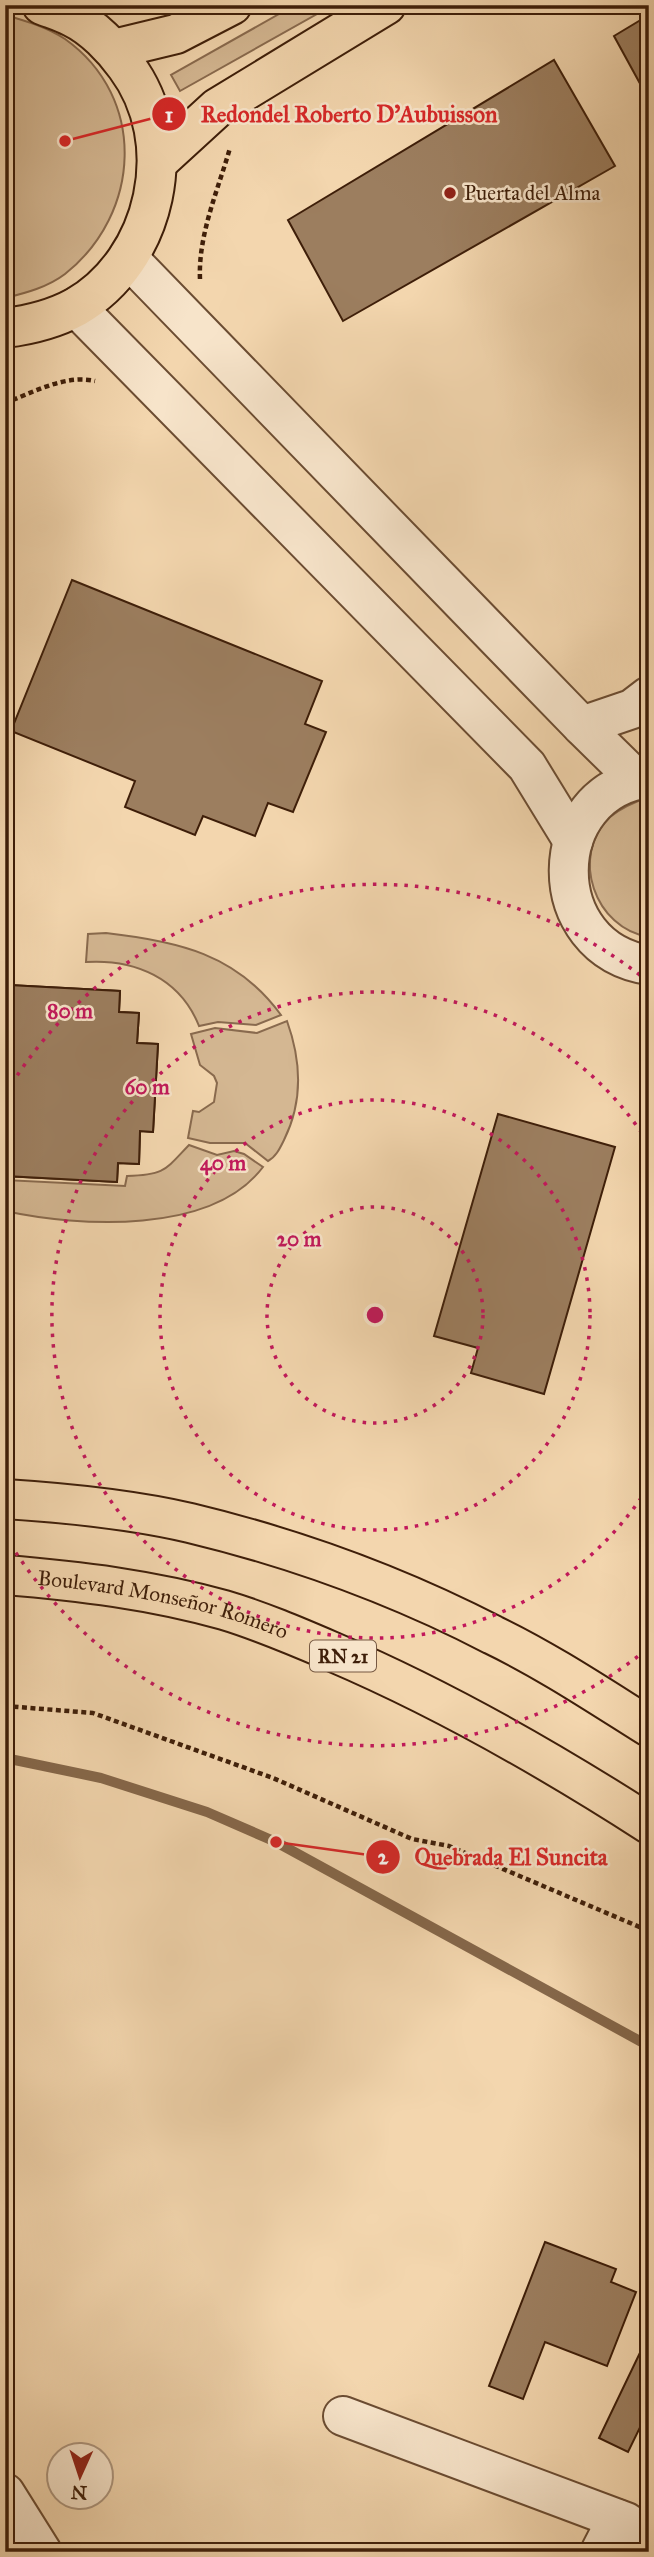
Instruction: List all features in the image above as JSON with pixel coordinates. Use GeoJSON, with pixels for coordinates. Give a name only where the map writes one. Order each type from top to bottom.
{"type":"FeatureCollection","features":[{"type":"Feature","properties":{"kind":"main road"},"geometry":{"type":"LineString","coordinates":[[14,332],[76,307],[104,286],[128,258],[150,212],[158,162],[150,111],[135,79],[114,49],[74,18],[42,5]]}},
{"type":"Feature","properties":{"kind":"main road"},"geometry":{"type":"LineString","coordinates":[[114,49],[176,34],[232,5]]}},
{"type":"Feature","properties":{"kind":"main road"},"geometry":{"type":"LineString","coordinates":[[158,162],[218,107],[386,5]]}},
{"type":"Feature","properties":{"kind":"main road"},"geometry":{"type":"LineString","coordinates":[[5,1499],[122,1511],[189,1523],[368,1578],[496,1636],[649,1727]]}},
{"type":"Feature","properties":{"kind":"main road","name":"Boulevard Monseñor Romero"},"geometry":{"type":"LineString","coordinates":[[5,1575],[148,1591],[227,1611],[302,1639],[385,1674],[483,1724],[649,1824]]}},
{"type":"Feature","properties":{"kind":"street"},"geometry":{"type":"LineString","coordinates":[[128,258],[582,726],[643,779],[610,793],[587,814],[573,841],[567,870],[571,899],[584,927],[606,948],[635,963],[649,965]]}},
{"type":"Feature","properties":{"kind":"street"},"geometry":{"type":"LineString","coordinates":[[76,307],[527,766],[573,841]]}},
{"type":"Feature","properties":{"kind":"street"},"geometry":{"type":"LineString","coordinates":[[582,726],[632,709],[649,696]]}},
{"type":"Feature","properties":{"kind":"street"},"geometry":{"type":"LineString","coordinates":[[343,2416],[622,2537]]}},
{"type":"Feature","properties":{"kind":"street"},"geometry":{"type":"LineString","coordinates":[[5,2493],[42,2552]]}},
{"type":"Feature","properties":{"kind":"path"},"geometry":{"type":"LineString","coordinates":[[195,327],[208,307],[200,285],[199,262],[203,242],[235,132],[218,107]]}},
{"type":"Feature","properties":{"kind":"path"},"geometry":{"type":"LineString","coordinates":[[5,403],[59,383],[87,379],[118,388],[126,386],[141,374]]}},
{"type":"Feature","properties":{"kind":"path"},"geometry":{"type":"LineString","coordinates":[[5,1706],[93,1713],[273,1778],[412,1839],[449,1846],[649,1931]]}},
{"type":"Feature","properties":{"kind":"shaded area"},"geometry":{"type":"Polygon","coordinates":[[[295,5],[333,5],[180,91],[171,75],[295,5]]]}},
{"type":"Feature","properties":{"kind":"shaded area"},"geometry":{"type":"Polygon","coordinates":[[[5,15],[58,35],[92,64],[111,92],[122,123],[125,156],[120,189],[109,220],[90,249],[58,279],[5,298],[5,15]]]}},
{"type":"Feature","properties":{"kind":"shaded area"},"geometry":{"type":"Polygon","coordinates":[[[649,797],[649,937],[630,931],[614,920],[602,906],[594,889],[590,870],[591,851],[598,833],[610,817],[628,805],[649,797]]]}},
{"type":"Feature","properties":{"kind":"shaded area"},"geometry":{"type":"Polygon","coordinates":[[[106,933],[181,946],[204,954],[245,978],[264,994],[281,1015],[256,1025],[218,1022],[199,1026],[180,995],[154,975],[122,964],[86,962],[88,934],[106,933]]]}},
{"type":"Feature","properties":{"kind":"shaded area"},"geometry":{"type":"Polygon","coordinates":[[[287,1021],[297,1066],[297,1096],[290,1126],[276,1155],[268,1161],[245,1143],[210,1143],[188,1138],[193,1111],[199,1112],[214,1102],[217,1083],[214,1076],[200,1065],[191,1034],[215,1028],[257,1033],[287,1021]]]}},
{"type":"Feature","properties":{"kind":"shaded area"},"geometry":{"type":"Polygon","coordinates":[[[189,1145],[217,1155],[234,1151],[244,1154],[263,1167],[240,1189],[212,1205],[178,1215],[106,1222],[5,1211],[5,1180],[125,1186],[127,1176],[163,1170],[189,1145]]]}},
{"type":"Feature","properties":{"kind":"building"},"geometry":{"type":"Polygon","coordinates":[[[649,15],[649,100],[614,36],[649,15]]]}},
{"type":"Feature","properties":{"kind":"building","name":"Puerta del Alma"},"geometry":{"type":"Polygon","coordinates":[[[554,60],[615,166],[343,321],[288,220],[554,60]]]}},
{"type":"Feature","properties":{"kind":"building"},"geometry":{"type":"Polygon","coordinates":[[[72,580],[322,681],[305,724],[326,732],[293,812],[268,803],[255,836],[203,816],[195,835],[125,807],[135,781],[11,731],[72,580]]]}},
{"type":"Feature","properties":{"kind":"building"},"geometry":{"type":"Polygon","coordinates":[[[9,985],[120,991],[119,1012],[139,1013],[137,1043],[158,1044],[153,1132],[140,1131],[139,1164],[118,1163],[117,1182],[5,1176],[5,1010],[7,1011],[9,985]]]}},
{"type":"Feature","properties":{"kind":"building"},"geometry":{"type":"Polygon","coordinates":[[[9,985],[120,991],[119,1012],[139,1013],[137,1043],[158,1044],[153,1132],[140,1131],[139,1164],[118,1163],[117,1182],[5,1176],[5,1010],[7,1011],[9,985]]]}},
{"type":"Feature","properties":{"kind":"building"},"geometry":{"type":"Polygon","coordinates":[[[498,1114],[615,1147],[544,1394],[471,1373],[478,1348],[434,1336],[498,1114]]]}},
{"type":"Feature","properties":{"kind":"building"},"geometry":{"type":"Polygon","coordinates":[[[545,2242],[616,2269],[611,2282],[636,2292],[607,2366],[545,2342],[523,2399],[489,2386],[545,2242]]]}},
{"type":"Feature","properties":{"kind":"building"},"geometry":{"type":"Polygon","coordinates":[[[649,2334],[649,2409],[628,2452],[599,2438],[649,2334]]]}},
{"type":"Feature","properties":{"kind":"waterway"},"geometry":{"type":"LineString","coordinates":[[5,1758],[101,1778],[207,1812],[276,1842],[649,2046]]}},
{"type":"Feature","properties":{"kind":"place","name":"Redondel Roberto D'Aubuisson"},"geometry":{"type":"Point","coordinates":[65,141]}},
{"type":"Feature","properties":{"kind":"place","name":"Puerta del Alma"},"geometry":{"type":"Point","coordinates":[450,193]}},
{"type":"Feature","properties":{"kind":"place","name":"Quebrada El Suncita"},"geometry":{"type":"Point","coordinates":[276,1842]}}]}
